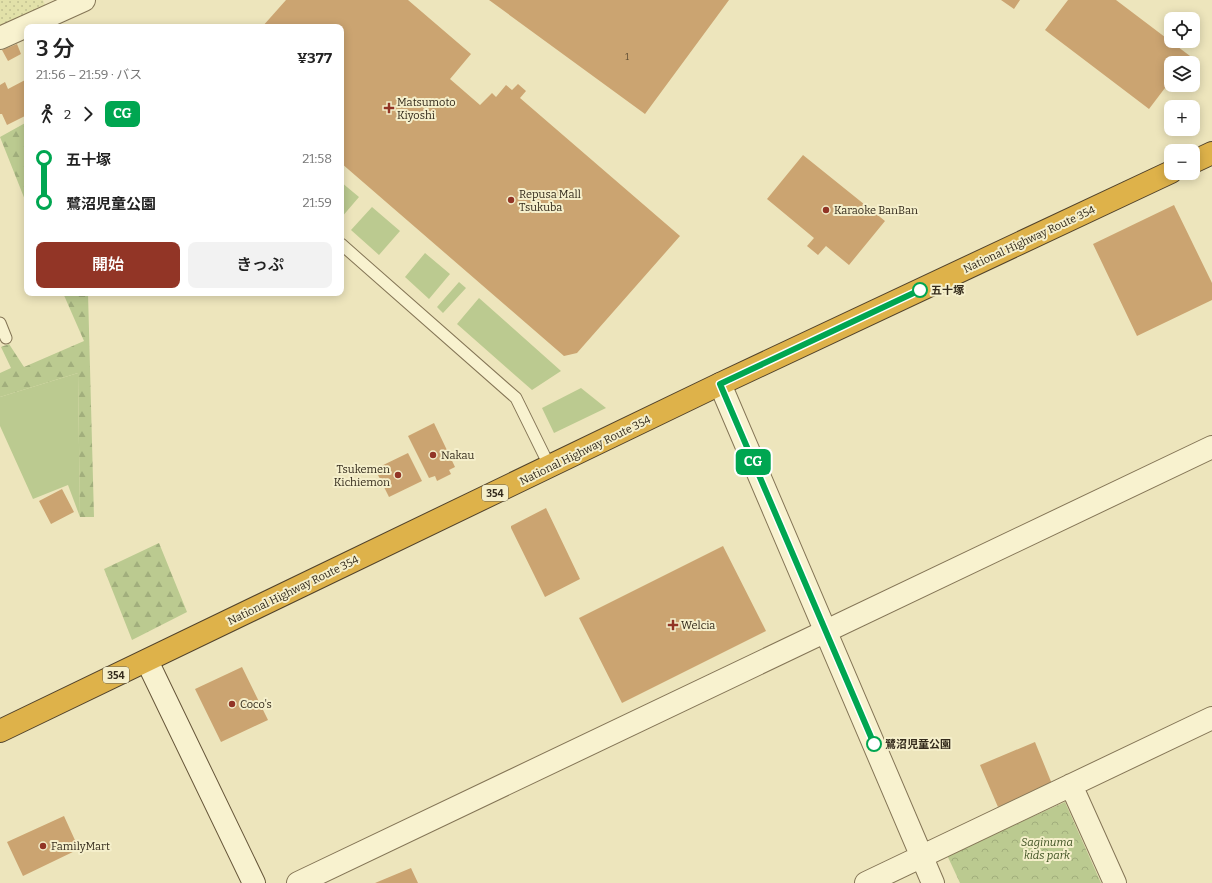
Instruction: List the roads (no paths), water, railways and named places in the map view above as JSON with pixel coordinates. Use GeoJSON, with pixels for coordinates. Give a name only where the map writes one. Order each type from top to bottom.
{"type":"FeatureCollection","features":[{"type":"Feature","properties":{"kind":"highway"},"geometry":{"type":"LineString","coordinates":[[1200,159],[1212,153]]}},
{"type":"Feature","properties":{"kind":"highway","name":"National Highway Route 354"},"geometry":{"type":"LineString","coordinates":[[0,731],[720,384],[1164,175]]}},
{"type":"Feature","properties":{"kind":"street"},"geometry":{"type":"LineString","coordinates":[[31,24],[84,0]]}},
{"type":"Feature","properties":{"kind":"street"},"geometry":{"type":"LineString","coordinates":[[0,38],[24,27]]}},
{"type":"Feature","properties":{"kind":"street"},"geometry":{"type":"LineString","coordinates":[[720,384],[933,883]]}},
{"type":"Feature","properties":{"kind":"street"},"geometry":{"type":"LineString","coordinates":[[298,883],[1212,447]]}},
{"type":"Feature","properties":{"kind":"street"},"geometry":{"type":"LineString","coordinates":[[146,661],[254,883]]}},
{"type":"Feature","properties":{"kind":"street"},"geometry":{"type":"LineString","coordinates":[[866,883],[1212,718]]}},
{"type":"Feature","properties":{"kind":"street"},"geometry":{"type":"LineString","coordinates":[[1071,785],[1115,883]]}},
{"type":"Feature","properties":{"kind":"lane"},"geometry":{"type":"LineString","coordinates":[[344,247],[516,398],[550,466]]}},
{"type":"Feature","properties":{"kind":"lane"},"geometry":{"type":"LineString","coordinates":[[0,323],[6,338]]}},
{"type":"Feature","properties":{"kind":"place","name":"Matsumoto Kiyoshi"},"geometry":{"type":"Point","coordinates":[389,108]}},
{"type":"Feature","properties":{"kind":"place","name":"Repusa Mall Tsukuba"},"geometry":{"type":"Point","coordinates":[511,200]}},
{"type":"Feature","properties":{"kind":"place","name":"Karaoke BanBan"},"geometry":{"type":"Point","coordinates":[826,210]}},
{"type":"Feature","properties":{"kind":"place","name":"五十塚"},"geometry":{"type":"Point","coordinates":[920,290]}},
{"type":"Feature","properties":{"kind":"place","name":"Nakau"},"geometry":{"type":"Point","coordinates":[433,455]}},
{"type":"Feature","properties":{"kind":"place","name":"Tsukemen Kichiemon"},"geometry":{"type":"Point","coordinates":[398,475]}},
{"type":"Feature","properties":{"kind":"place","name":"Welcia"},"geometry":{"type":"Point","coordinates":[673,625]}},
{"type":"Feature","properties":{"kind":"place","name":"Coco's"},"geometry":{"type":"Point","coordinates":[232,704]}},
{"type":"Feature","properties":{"kind":"place","name":"鷺沼児童公園"},"geometry":{"type":"Point","coordinates":[874,744]}},
{"type":"Feature","properties":{"kind":"place","name":"FamilyMart"},"geometry":{"type":"Point","coordinates":[43,846]}},
{"type":"Feature","properties":{"kind":"park label","name":"Saginuma kids park"},"geometry":{"type":"Point","coordinates":[1047,848]}}]}
